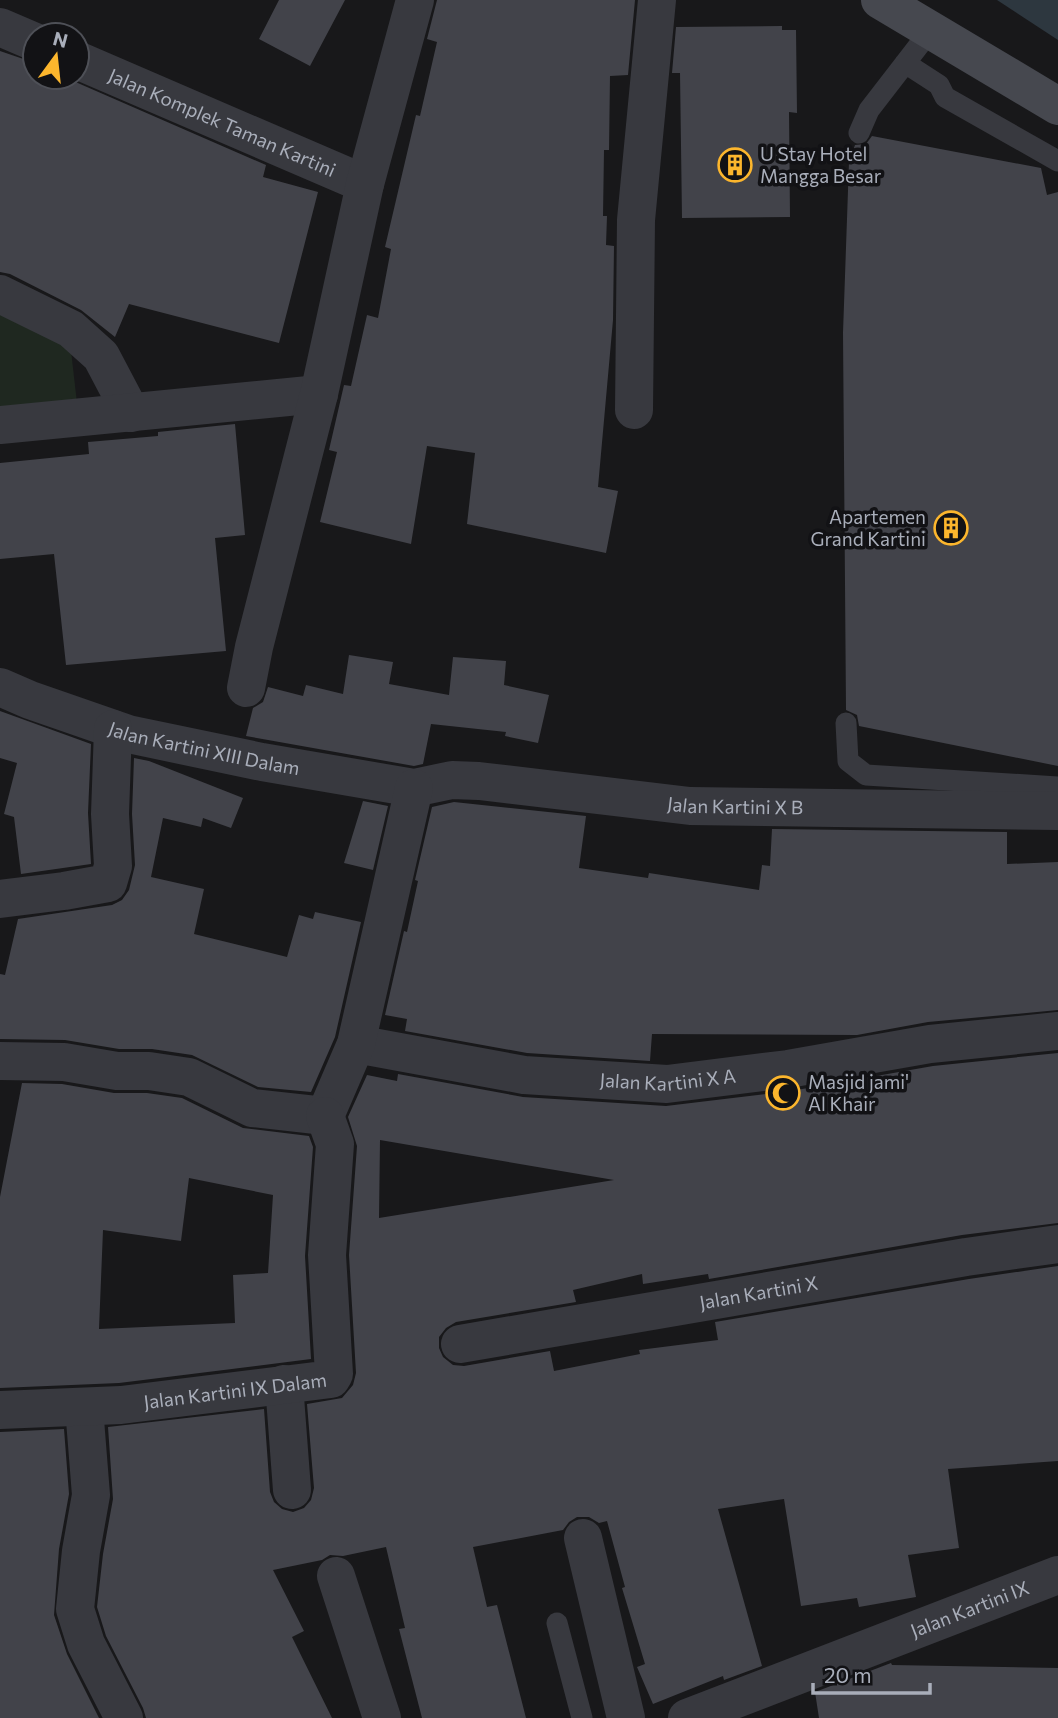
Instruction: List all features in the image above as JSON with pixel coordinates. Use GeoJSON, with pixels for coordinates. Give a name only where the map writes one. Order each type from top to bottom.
{"type":"FeatureCollection","features":[{"type":"Feature","properties":{"kind":"main road"},"geometry":{"type":"LineString","coordinates":[[880,0],[1058,106]]}},
{"type":"Feature","properties":{"kind":"street"},"geometry":{"type":"LineString","coordinates":[[246,688],[254,647],[319,394],[365,184],[415,0]]}},
{"type":"Feature","properties":{"kind":"street"},"geometry":{"type":"LineString","coordinates":[[634,410],[636,220],[657,0]]}},
{"type":"Feature","properties":{"kind":"street"},"geometry":{"type":"LineString","coordinates":[[0,27],[21,36]]}},
{"type":"Feature","properties":{"kind":"street","name":"Jalan Komplek Taman Kartini"},"geometry":{"type":"LineString","coordinates":[[91,66],[365,184]]}},
{"type":"Feature","properties":{"kind":"street"},"geometry":{"type":"LineString","coordinates":[[0,294],[71,329],[101,356],[131,413]]}},
{"type":"Feature","properties":{"kind":"street"},"geometry":{"type":"LineString","coordinates":[[0,425],[319,394]]}},
{"type":"Feature","properties":{"kind":"street","name":"Jalan Kartini XIII Dalam"},"geometry":{"type":"LineString","coordinates":[[0,687],[113,729],[262,762],[414,788]]}},
{"type":"Feature","properties":{"kind":"street"},"geometry":{"type":"LineString","coordinates":[[0,899],[108,883],[113,866],[110,814],[113,729]]}},
{"type":"Feature","properties":{"kind":"street","name":"Jalan Kartini X B"},"geometry":{"type":"LineString","coordinates":[[414,788],[452,780],[690,806],[1058,811]]}},
{"type":"Feature","properties":{"kind":"street"},"geometry":{"type":"LineString","coordinates":[[0,1061],[64,1062],[117,1071],[149,1071],[189,1077],[252,1108],[325,1116],[356,1044],[414,788]]}},
{"type":"Feature","properties":{"kind":"street","name":"Jalan Kartini X A"},"geometry":{"type":"LineString","coordinates":[[356,1044],[524,1075],[667,1084],[788,1069],[930,1044],[1058,1031]]}},
{"type":"Feature","properties":{"kind":"street","name":"Jalan Kartini IX Dalam"},"geometry":{"type":"LineString","coordinates":[[0,1410],[121,1405],[331,1379],[334,1374],[327,1255],[335,1144],[325,1116]]}},
{"type":"Feature","properties":{"kind":"street","name":"Jalan Kartini X"},"geometry":{"type":"LineString","coordinates":[[460,1344],[966,1257],[1058,1244]]}},
{"type":"Feature","properties":{"kind":"street"},"geometry":{"type":"LineString","coordinates":[[284,1384],[292,1490]]}},
{"type":"Feature","properties":{"kind":"street"},"geometry":{"type":"LineString","coordinates":[[84,1407],[91,1495],[81,1551],[75,1609],[86,1644],[124,1718]]}},
{"type":"Feature","properties":{"kind":"street"},"geometry":{"type":"LineString","coordinates":[[583,1538],[626,1718]]}},
{"type":"Feature","properties":{"kind":"street","name":"Jalan Kartini IX"},"geometry":{"type":"LineString","coordinates":[[687,1718],[1058,1575]]}},
{"type":"Feature","properties":{"kind":"street"},"geometry":{"type":"LineString","coordinates":[[336,1576],[382,1718]]}},
{"type":"Feature","properties":{"kind":"lane"},"geometry":{"type":"LineString","coordinates":[[859,133],[869,110],[905,63],[944,39]]}},
{"type":"Feature","properties":{"kind":"lane"},"geometry":{"type":"LineString","coordinates":[[939,85],[944,39]]}},
{"type":"Feature","properties":{"kind":"lane"},"geometry":{"type":"LineString","coordinates":[[905,63],[939,85],[946,97],[1058,161]]}},
{"type":"Feature","properties":{"kind":"lane"},"geometry":{"type":"LineString","coordinates":[[846,723],[848,761],[866,775],[1058,788]]}},
{"type":"Feature","properties":{"kind":"lane"},"geometry":{"type":"LineString","coordinates":[[557,1623],[582,1718]]}},
{"type":"Feature","properties":{"kind":"shaded area"},"geometry":{"type":"Polygon","coordinates":[[[997,0],[1058,0],[1058,40],[997,0]]]}},
{"type":"Feature","properties":{"kind":"shaded area"},"geometry":{"type":"Polygon","coordinates":[[[0,305],[70,342],[78,412],[0,417],[0,305]]]}},
{"type":"Feature","properties":{"kind":"building"},"geometry":{"type":"Polygon","coordinates":[[[279,0],[345,0],[310,66],[259,39],[279,0]]]}},
{"type":"Feature","properties":{"kind":"building"},"geometry":{"type":"Polygon","coordinates":[[[437,0],[635,0],[628,75],[610,76],[609,150],[604,150],[603,216],[607,216],[606,245],[614,246],[613,320],[598,487],[618,491],[606,553],[467,524],[475,453],[427,446],[411,544],[320,522],[337,452],[329,450],[344,385],[351,386],[367,315],[378,318],[391,249],[385,247],[416,115],[420,116],[437,42],[427,39],[437,0]]]}},
{"type":"Feature","properties":{"kind":"building","name":"U Stay Hotel Mangga Besar"},"geometry":{"type":"Polygon","coordinates":[[[782,26],[782,30],[796,30],[797,113],[789,112],[790,217],[682,218],[680,73],[672,73],[676,27],[782,26]]]}},
{"type":"Feature","properties":{"kind":"building"},"geometry":{"type":"Polygon","coordinates":[[[0,51],[21,58],[21,91],[91,91],[91,89],[266,165],[263,177],[318,192],[279,343],[129,304],[115,337],[81,310],[10,274],[0,272],[0,51]]]}},
{"type":"Feature","properties":{"kind":"building","name":"Apartemen Grand Kartini"},"geometry":{"type":"Polygon","coordinates":[[[872,136],[1041,168],[1047,195],[1058,192],[1058,766],[859,726],[857,715],[846,710],[843,333],[849,162],[855,145],[866,144],[872,136]]]}},
{"type":"Feature","properties":{"kind":"building"},"geometry":{"type":"Polygon","coordinates":[[[235,424],[245,535],[215,538],[226,651],[66,665],[54,554],[0,559],[0,463],[89,454],[88,442],[158,436],[158,432],[235,424]]]}},
{"type":"Feature","properties":{"kind":"building"},"geometry":{"type":"Polygon","coordinates":[[[349,655],[393,662],[389,684],[449,695],[453,657],[506,661],[504,685],[549,695],[538,743],[505,736],[506,732],[431,724],[423,764],[414,766],[246,736],[253,708],[263,702],[268,687],[303,696],[306,685],[343,694],[349,655]]]}},
{"type":"Feature","properties":{"kind":"building"},"geometry":{"type":"Polygon","coordinates":[[[0,711],[91,744],[88,813],[91,864],[21,874],[14,817],[4,814],[17,763],[0,758],[0,711]]]}},
{"type":"Feature","properties":{"kind":"building"},"geometry":{"type":"Polygon","coordinates":[[[134,758],[149,761],[243,798],[231,828],[203,818],[201,827],[163,818],[151,877],[204,889],[194,934],[287,957],[299,915],[313,919],[315,912],[361,922],[335,1037],[311,1092],[258,1087],[192,1055],[152,1049],[119,1049],[65,1040],[0,1039],[0,974],[5,975],[18,919],[112,905],[122,900],[129,890],[135,865],[132,814],[134,758]]]}},
{"type":"Feature","properties":{"kind":"building"},"geometry":{"type":"Polygon","coordinates":[[[363,801],[388,806],[373,870],[344,863],[363,801]]]}},
{"type":"Feature","properties":{"kind":"building"},"geometry":{"type":"Polygon","coordinates":[[[454,802],[586,816],[579,868],[648,878],[649,873],[759,890],[762,865],[770,866],[772,829],[1007,832],[1007,864],[1058,862],[1058,1010],[928,1022],[857,1035],[652,1034],[650,1061],[527,1053],[405,1031],[407,1019],[385,1015],[404,931],[407,932],[418,881],[415,880],[432,807],[454,802]]]}},
{"type":"Feature","properties":{"kind":"building"},"geometry":{"type":"Polygon","coordinates":[[[1058,1053],[1058,1223],[962,1235],[709,1279],[708,1274],[643,1284],[642,1274],[573,1290],[576,1302],[456,1322],[446,1328],[439,1337],[439,1348],[443,1357],[453,1365],[464,1366],[550,1351],[554,1371],[640,1354],[639,1350],[718,1340],[715,1322],[1058,1266],[1058,1461],[948,1469],[959,1548],[908,1555],[916,1597],[859,1607],[857,1598],[801,1606],[784,1499],[718,1509],[762,1666],[724,1680],[723,1676],[653,1704],[637,1667],[645,1664],[622,1588],[625,1587],[607,1521],[599,1523],[589,1517],[577,1517],[563,1530],[473,1547],[487,1607],[497,1605],[526,1718],[422,1718],[399,1629],[405,1628],[386,1547],[343,1556],[330,1555],[322,1560],[273,1570],[304,1631],[292,1637],[332,1718],[146,1718],[106,1636],[97,1607],[113,1499],[108,1427],[264,1409],[270,1492],[274,1502],[282,1509],[293,1512],[304,1508],[311,1500],[314,1488],[307,1404],[342,1398],[353,1385],[356,1373],[349,1255],[357,1146],[348,1117],[367,1075],[397,1081],[398,1074],[523,1097],[666,1106],[791,1091],[933,1066],[1058,1053]],[[380,1140],[379,1218],[614,1180],[380,1140]]]}},
{"type":"Feature","properties":{"kind":"building"},"geometry":{"type":"Polygon","coordinates":[[[22,1083],[62,1084],[114,1093],[147,1093],[182,1098],[243,1128],[309,1136],[313,1147],[305,1256],[311,1359],[119,1383],[0,1388],[0,1197],[22,1083]],[[189,1178],[181,1241],[103,1230],[99,1329],[235,1323],[233,1275],[268,1273],[273,1195],[189,1178]]]}},
{"type":"Feature","properties":{"kind":"building"},"geometry":{"type":"Polygon","coordinates":[[[64,1429],[69,1494],[59,1549],[54,1615],[67,1654],[99,1718],[0,1718],[0,1432],[64,1429]]]}},
{"type":"Feature","properties":{"kind":"building"},"geometry":{"type":"Polygon","coordinates":[[[891,1663],[1058,1668],[1058,1718],[819,1718],[815,1692],[891,1663]]]}},
{"type":"Feature","properties":{"kind":"place","name":"U Stay Hotel Mangga Besar"},"geometry":{"type":"Point","coordinates":[735,165]}},
{"type":"Feature","properties":{"kind":"place","name":"Apartemen Grand Kartini"},"geometry":{"type":"Point","coordinates":[951,528]}},
{"type":"Feature","properties":{"kind":"place","name":"Masjid jami' Al Khair"},"geometry":{"type":"Point","coordinates":[783,1093]}}]}
